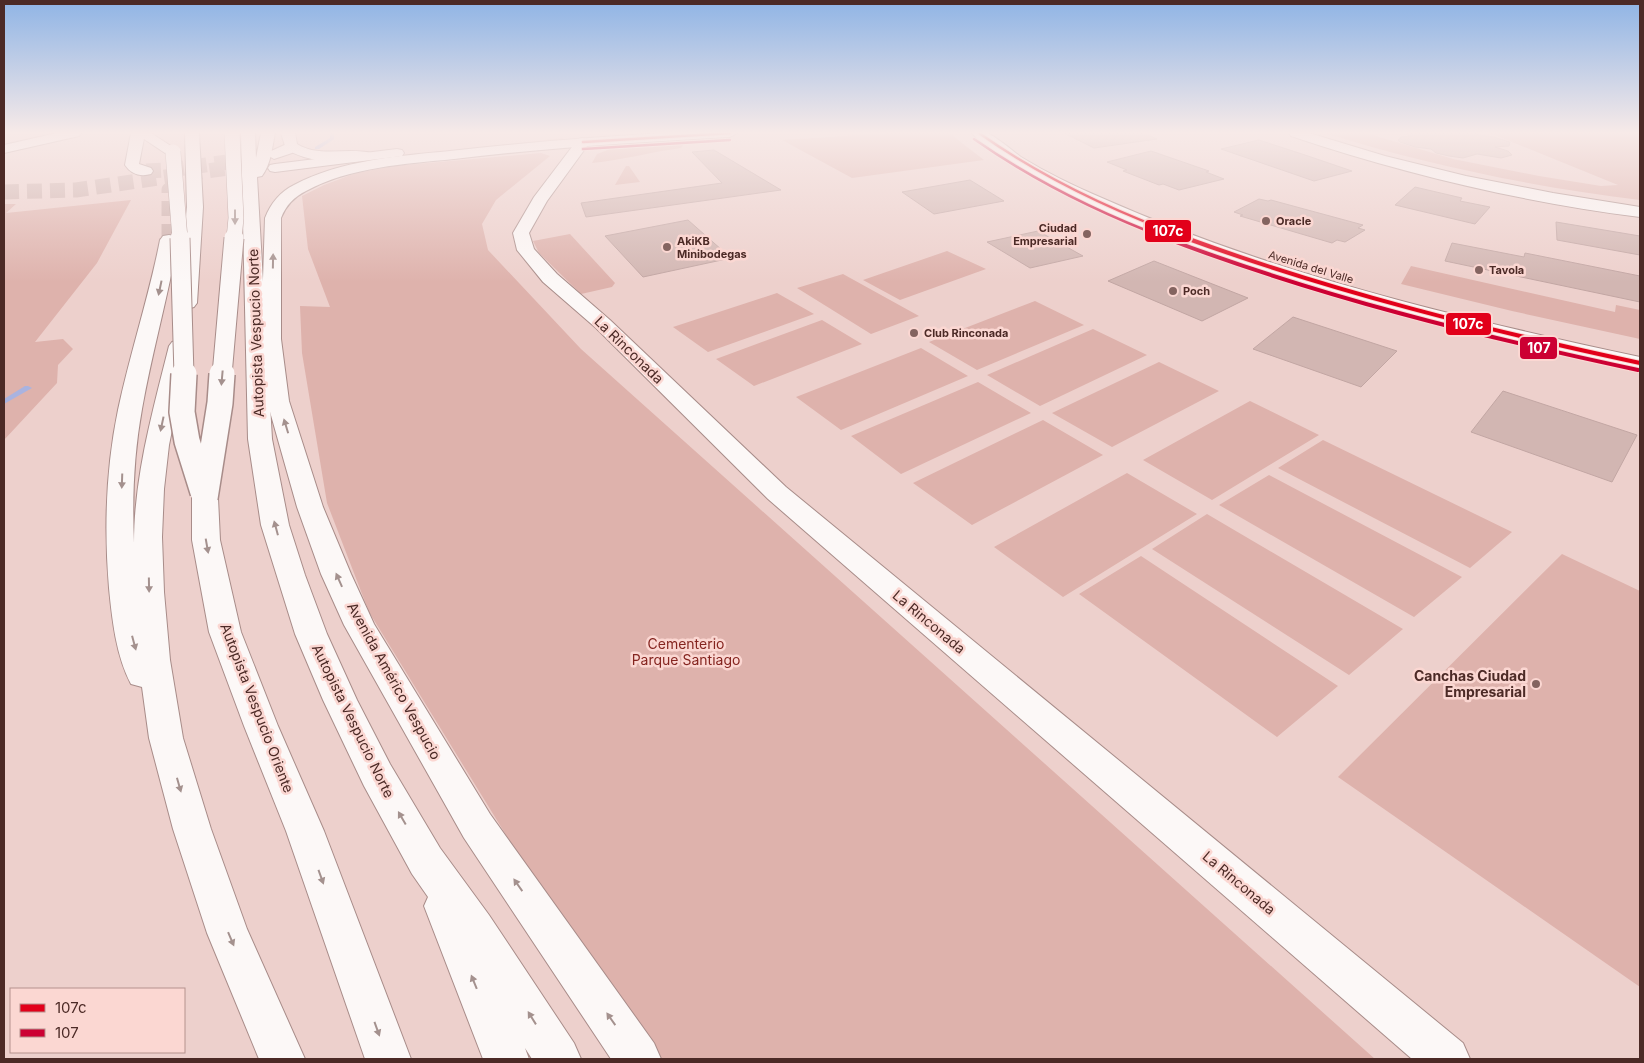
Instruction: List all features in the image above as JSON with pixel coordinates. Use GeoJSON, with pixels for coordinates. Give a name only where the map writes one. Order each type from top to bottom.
{"type":"FeatureCollection","features":[{"type":"Feature","properties":{"kind":"main road"},"geometry":{"type":"LineString","coordinates":[[176,183],[185,364],[182,412],[187,441],[205,498]]}},
{"type":"Feature","properties":{"kind":"main road"},"geometry":{"type":"LineString","coordinates":[[166,738],[154,660],[149,592],[148,537],[151,489],[157,445],[183,328],[189,287],[195,207],[194,183]]}},
{"type":"Feature","properties":{"kind":"main road","name":"Autopista Vespucio Oriente"},"geometry":{"type":"LineString","coordinates":[[234,183],[236,218],[220,402],[205,498],[206,540],[225,632],[261,726],[305,831],[388,1059]]}},
{"type":"Feature","properties":{"kind":"main road","name":"Avenida Américo Vespucio"},"geometry":{"type":"LineString","coordinates":[[313,183],[287,197],[273,218],[272,339],[278,401],[310,507],[359,625],[477,826],[638,1059]]}},
{"type":"Feature","properties":{"kind":"main road","name":"La Rinconada"},"geometry":{"type":"LineString","coordinates":[[553,183],[540,200],[521,233],[526,250],[550,278],[603,324],[777,493],[1447,1059]]}},
{"type":"Feature","properties":{"kind":"main road"},"geometry":{"type":"LineString","coordinates":[[1059,183],[1166,231],[1305,278],[1516,336],[1640,363]]}},
{"type":"Feature","properties":{"kind":"main road","name":"Avenida del Valle"},"geometry":{"type":"LineString","coordinates":[[1086,183],[1175,221],[1280,259],[1432,302],[1640,350]]}},
{"type":"Feature","properties":{"kind":"main road"},"geometry":{"type":"LineString","coordinates":[[1493,183],[1640,212]]}},
{"type":"Feature","properties":{"kind":"main road","name":"Autopista Vespucio Norte"},"geometry":{"type":"LineString","coordinates":[[251,185],[260,439],[275,525],[290,575],[311,634],[340,700],[377,775],[426,860],[474,929],[558,1059]]}},
{"type":"Feature","properties":{"kind":"main road"},"geometry":{"type":"LineString","coordinates":[[1585,200],[1640,204]]}},
{"type":"Feature","properties":{"kind":"main road"},"geometry":{"type":"LineString","coordinates":[[169,240],[128,422],[122,468],[121,572],[129,622],[144,678],[166,738],[192,829],[228,933],[282,1059]]}},
{"type":"Feature","properties":{"kind":"main road"},"geometry":{"type":"LineString","coordinates":[[426,860],[506,1059]]}},
{"type":"Feature","properties":{"kind":"green space","name":"Cementerio Parque Santiago"},"geometry":{"type":"Polygon","coordinates":[[[330,183],[517,183],[496,200],[482,224],[488,250],[581,349],[1375,1059],[658,1059],[522,861],[369,612],[327,503],[302,353],[300,306],[330,307],[308,249],[302,196],[330,183]]]}},
{"type":"Feature","properties":{"kind":"green space"},"geometry":{"type":"Polygon","coordinates":[[[616,183],[635,183],[615,185],[616,183]]]}},
{"type":"Feature","properties":{"kind":"green space"},"geometry":{"type":"Polygon","coordinates":[[[1524,183],[1580,183],[1601,186],[1618,185],[1612,183],[1640,183],[1640,200],[1600,195],[1524,183]]]}},
{"type":"Feature","properties":{"kind":"green space"},"geometry":{"type":"Polygon","coordinates":[[[131,200],[97,263],[35,342],[63,339],[73,349],[58,365],[57,383],[4,440],[4,204],[16,204],[6,213],[131,200]]]}},
{"type":"Feature","properties":{"kind":"green space"},"geometry":{"type":"Polygon","coordinates":[[[570,234],[615,283],[612,287],[581,294],[539,253],[533,241],[570,234]]]}},
{"type":"Feature","properties":{"kind":"green space"},"geometry":{"type":"Polygon","coordinates":[[[947,251],[986,269],[900,300],[863,280],[947,251]]]}},
{"type":"Feature","properties":{"kind":"green space"},"geometry":{"type":"Polygon","coordinates":[[[1411,266],[1615,312],[1616,305],[1640,310],[1640,339],[1401,284],[1411,266]]]}},
{"type":"Feature","properties":{"kind":"green space"},"geometry":{"type":"Polygon","coordinates":[[[843,274],[919,316],[871,334],[797,288],[843,274]]]}},
{"type":"Feature","properties":{"kind":"green space"},"geometry":{"type":"Polygon","coordinates":[[[777,293],[814,314],[708,352],[673,327],[777,293]]]}},
{"type":"Feature","properties":{"kind":"green space"},"geometry":{"type":"Polygon","coordinates":[[[1035,301],[1084,325],[977,370],[929,342],[1035,301]]]}},
{"type":"Feature","properties":{"kind":"green space"},"geometry":{"type":"Polygon","coordinates":[[[822,320],[862,344],[754,386],[716,359],[822,320]]]}},
{"type":"Feature","properties":{"kind":"green space"},"geometry":{"type":"Polygon","coordinates":[[[1093,329],[1147,355],[1040,406],[987,375],[1093,329]]]}},
{"type":"Feature","properties":{"kind":"green space"},"geometry":{"type":"Polygon","coordinates":[[[921,348],[968,376],[841,430],[796,397],[921,348]]]}},
{"type":"Feature","properties":{"kind":"green space"},"geometry":{"type":"Polygon","coordinates":[[[1159,362],[1219,391],[1112,447],[1052,413],[1159,362]]]}},
{"type":"Feature","properties":{"kind":"green space"},"geometry":{"type":"Polygon","coordinates":[[[978,382],[1031,413],[901,474],[851,436],[978,382]]]}},
{"type":"Feature","properties":{"kind":"green space"},"geometry":{"type":"Polygon","coordinates":[[[1250,401],[1319,435],[1212,500],[1143,460],[1250,401]]]}},
{"type":"Feature","properties":{"kind":"green space"},"geometry":{"type":"Polygon","coordinates":[[[1043,420],[1103,455],[972,525],[913,483],[1043,420]]]}},
{"type":"Feature","properties":{"kind":"green space"},"geometry":{"type":"Polygon","coordinates":[[[1323,440],[1512,532],[1470,568],[1278,468],[1323,440]]]}},
{"type":"Feature","properties":{"kind":"green space"},"geometry":{"type":"Polygon","coordinates":[[[1127,473],[1197,514],[1063,597],[994,547],[1127,473]]]}},
{"type":"Feature","properties":{"kind":"green space"},"geometry":{"type":"Polygon","coordinates":[[[1269,475],[1462,577],[1414,617],[1219,505],[1269,475]]]}},
{"type":"Feature","properties":{"kind":"green space"},"geometry":{"type":"Polygon","coordinates":[[[1207,514],[1403,629],[1349,675],[1152,549],[1207,514]]]}},
{"type":"Feature","properties":{"kind":"green space","name":"Canchas Ciudad Empresarial"},"geometry":{"type":"Polygon","coordinates":[[[1562,554],[1640,591],[1640,987],[1338,777],[1562,554]]]}},
{"type":"Feature","properties":{"kind":"green space"},"geometry":{"type":"Polygon","coordinates":[[[1141,556],[1338,686],[1277,737],[1079,594],[1141,556]]]}},
{"type":"Feature","properties":{"kind":"building"},"geometry":{"type":"Polygon","coordinates":[[[722,183],[769,183],[781,190],[586,217],[581,203],[722,183]]]}},
{"type":"Feature","properties":{"kind":"building"},"geometry":{"type":"Polygon","coordinates":[[[955,183],[974,183],[1004,201],[934,214],[902,192],[955,183]]]}},
{"type":"Feature","properties":{"kind":"building"},"geometry":{"type":"Polygon","coordinates":[[[1153,183],[1209,183],[1179,190],[1163,184],[1159,185],[1153,183]]]}},
{"type":"Feature","properties":{"kind":"building"},"geometry":{"type":"Polygon","coordinates":[[[1415,187],[1462,198],[1460,201],[1490,207],[1475,224],[1395,205],[1415,187]]]}},
{"type":"Feature","properties":{"kind":"building"},"geometry":{"type":"Polygon","coordinates":[[[1259,199],[1271,200],[1363,225],[1358,228],[1365,230],[1345,242],[1337,240],[1332,243],[1240,216],[1243,215],[1234,212],[1259,199]]]}},
{"type":"Feature","properties":{"kind":"building","name":"AkiKB Minibodegas"},"geometry":{"type":"Polygon","coordinates":[[[688,220],[731,258],[643,277],[605,236],[688,220]]]}},
{"type":"Feature","properties":{"kind":"building"},"geometry":{"type":"Polygon","coordinates":[[[1556,222],[1640,236],[1640,255],[1557,240],[1556,222]]]}},
{"type":"Feature","properties":{"kind":"building"},"geometry":{"type":"Polygon","coordinates":[[[1038,231],[1083,256],[1030,268],[987,242],[1038,231]]]}},
{"type":"Feature","properties":{"kind":"building"},"geometry":{"type":"Polygon","coordinates":[[[1452,243],[1524,257],[1525,253],[1640,276],[1640,302],[1445,261],[1452,243]]]}},
{"type":"Feature","properties":{"kind":"building"},"geometry":{"type":"Polygon","coordinates":[[[1154,261],[1248,298],[1202,321],[1108,281],[1154,261]]]}},
{"type":"Feature","properties":{"kind":"building"},"geometry":{"type":"Polygon","coordinates":[[[1293,317],[1397,351],[1361,387],[1253,349],[1293,317]]]}},
{"type":"Feature","properties":{"kind":"building"},"geometry":{"type":"Polygon","coordinates":[[[1503,391],[1637,435],[1612,482],[1471,432],[1503,391]]]}},
{"type":"Feature","properties":{"kind":"waterway"},"geometry":{"type":"LineString","coordinates":[[4,402],[28,388]]}},
{"type":"Feature","properties":{"kind":"tunnel"},"geometry":{"type":"LineString","coordinates":[[4,192],[76,190],[127,183]]}},
{"type":"Feature","properties":{"kind":"tunnel"},"geometry":{"type":"LineString","coordinates":[[169,240],[169,190],[183,183]]}},
{"type":"Feature","properties":{"kind":"transit line","name":"107"},"geometry":{"type":"LineString","coordinates":[[1043,183],[1118,220],[1263,273],[1423,320],[1638,370]]}},
{"type":"Feature","properties":{"kind":"transit line","name":"107c"},"geometry":{"type":"LineString","coordinates":[[1057,183],[1154,226],[1268,267],[1373,299],[1479,327],[1640,363]]}},
{"type":"Feature","properties":{"kind":"place","name":"Oracle"},"geometry":{"type":"Point","coordinates":[1266,221]}},
{"type":"Feature","properties":{"kind":"place","name":"Ciudad Empresarial"},"geometry":{"type":"Point","coordinates":[1087,234]}},
{"type":"Feature","properties":{"kind":"place","name":"AkiKB Minibodegas"},"geometry":{"type":"Point","coordinates":[667,247]}},
{"type":"Feature","properties":{"kind":"place","name":"Tavola"},"geometry":{"type":"Point","coordinates":[1479,270]}},
{"type":"Feature","properties":{"kind":"place","name":"Poch"},"geometry":{"type":"Point","coordinates":[1173,291]}},
{"type":"Feature","properties":{"kind":"place","name":"Club Rinconada"},"geometry":{"type":"Point","coordinates":[914,333]}},
{"type":"Feature","properties":{"kind":"place","name":"Canchas Ciudad Empresarial"},"geometry":{"type":"Point","coordinates":[1536,684]}}]}
